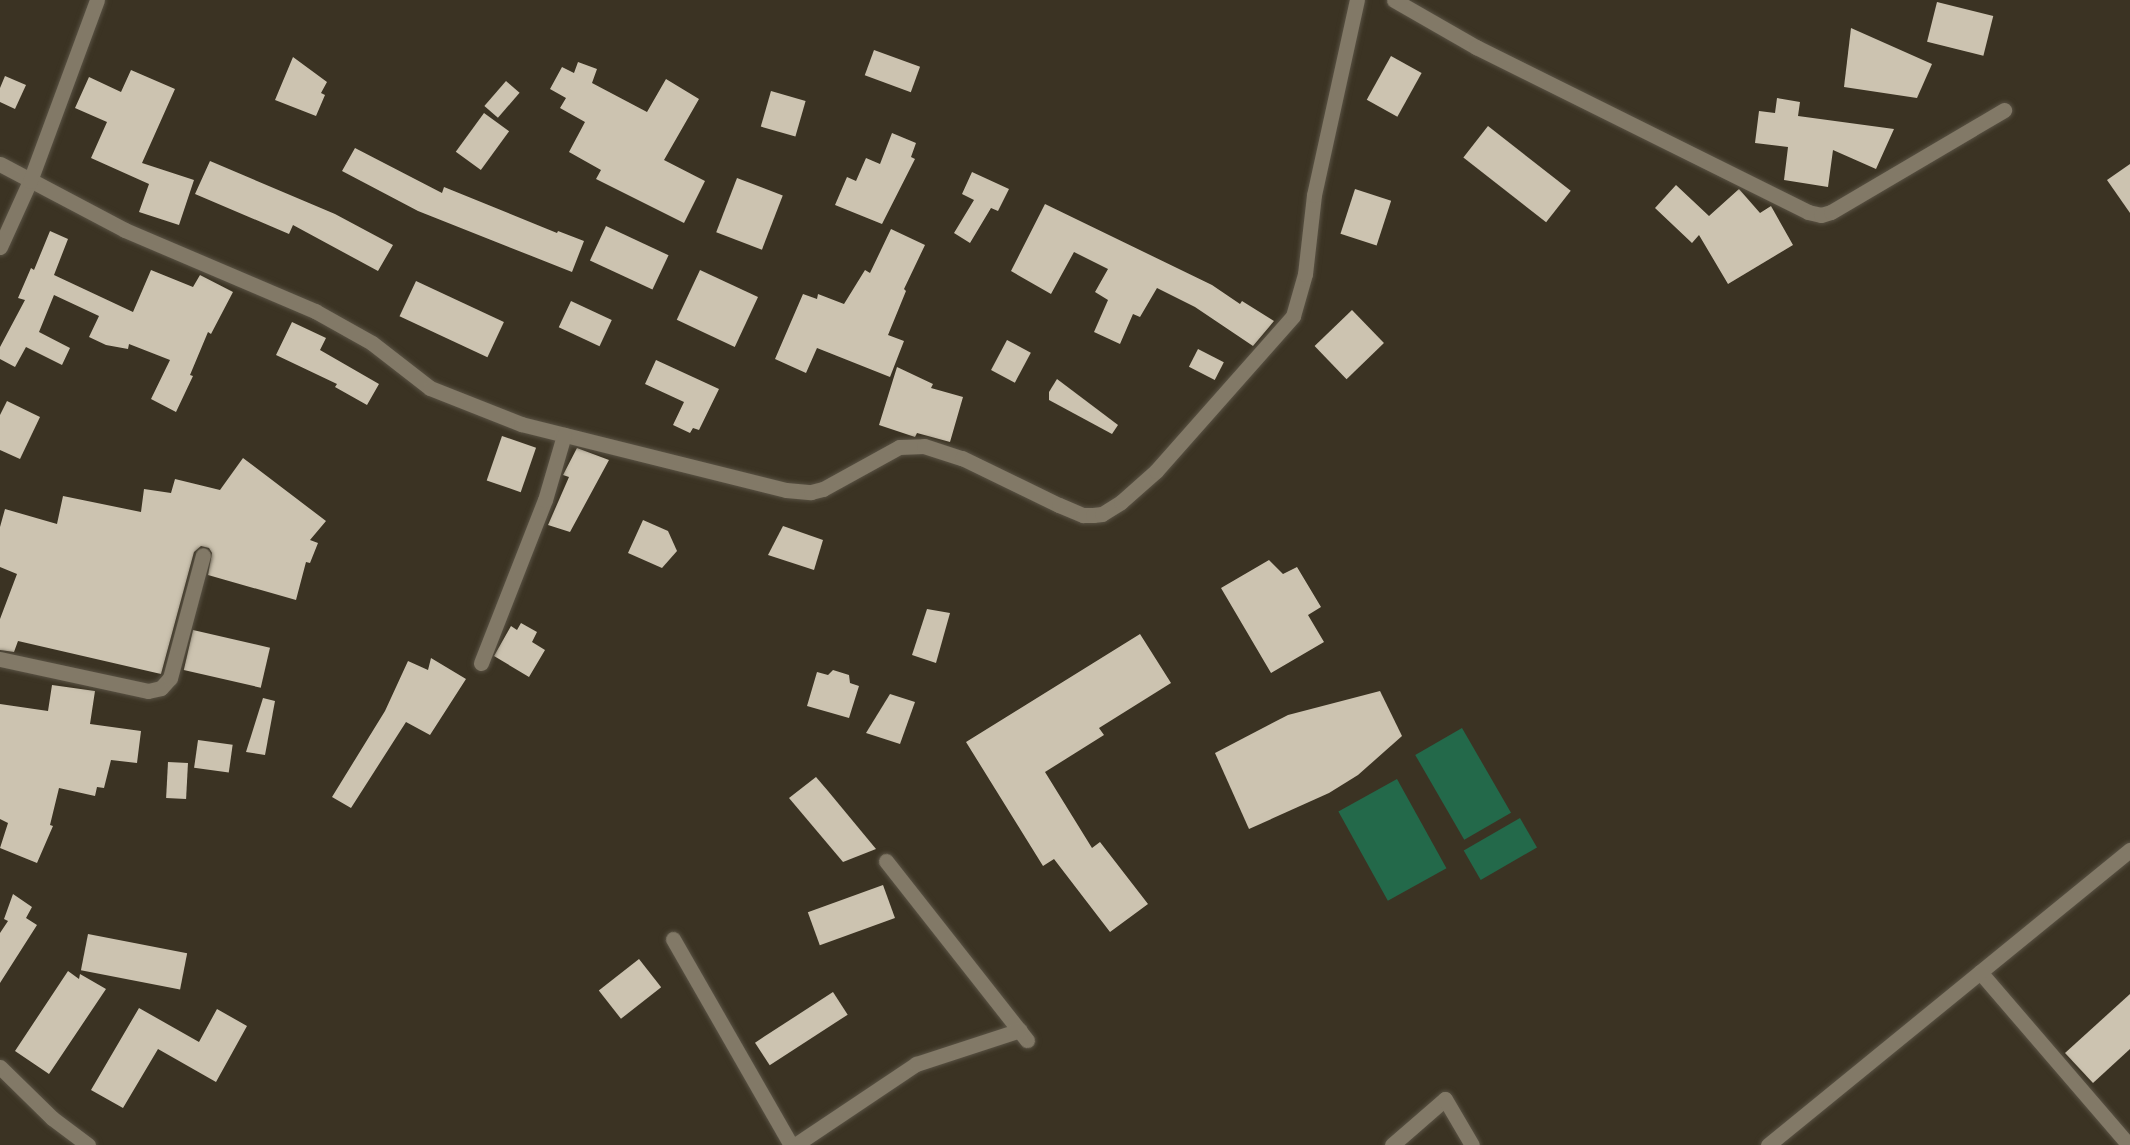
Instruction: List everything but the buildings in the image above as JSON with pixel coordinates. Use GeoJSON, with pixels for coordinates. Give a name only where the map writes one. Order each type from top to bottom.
{"type":"FeatureCollection","features":[{"type":"Feature","properties":{"kind":"street"},"geometry":{"type":"LineString","coordinates":[[0,247],[30,181],[97,0]]}},
{"type":"Feature","properties":{"kind":"street"},"geometry":{"type":"LineString","coordinates":[[0,165],[125,230],[315,311],[372,343],[430,388],[521,424],[786,490],[811,492],[823,489],[898,447],[924,446],[962,458],[1083,515],[1102,514],[1121,502],[1156,471],[1293,316],[1305,274],[1314,195],[1357,0]]}},
{"type":"Feature","properties":{"kind":"street"},"geometry":{"type":"LineString","coordinates":[[1394,0],[1486,52],[1808,212],[1821,215],[1831,212],[2004,110]]}},
{"type":"Feature","properties":{"kind":"street"},"geometry":{"type":"LineString","coordinates":[[482,663],[545,500],[564,435]]}},
{"type":"Feature","properties":{"kind":"street"},"geometry":{"type":"LineString","coordinates":[[0,659],[148,691],[161,688],[170,678],[202,555]]}},
{"type":"Feature","properties":{"kind":"street"},"geometry":{"type":"LineString","coordinates":[[1768,1145],[2130,850]]}},
{"type":"Feature","properties":{"kind":"street"},"geometry":{"type":"LineString","coordinates":[[795,1145],[916,1064],[1024,1035],[886,861]]}},
{"type":"Feature","properties":{"kind":"street"},"geometry":{"type":"LineString","coordinates":[[673,939],[791,1145]]}},
{"type":"Feature","properties":{"kind":"street"},"geometry":{"type":"LineString","coordinates":[[1980,972],[2129,1145]]}},
{"type":"Feature","properties":{"kind":"street"},"geometry":{"type":"LineString","coordinates":[[0,1068],[52,1118],[88,1145]]}},
{"type":"Feature","properties":{"kind":"street"},"geometry":{"type":"LineString","coordinates":[[1392,1145],[1445,1099],[1472,1145]]}},
{"type":"Feature","properties":{"kind":"green space"},"geometry":{"type":"Polygon","coordinates":[[[1462,728],[1511,813],[1464,840],[1415,755],[1462,728]]]}},
{"type":"Feature","properties":{"kind":"green space"},"geometry":{"type":"Polygon","coordinates":[[[1397,779],[1446,868],[1388,901],[1338,811],[1397,779]]]}},
{"type":"Feature","properties":{"kind":"green space"},"geometry":{"type":"Polygon","coordinates":[[[1520,818],[1537,847],[1481,880],[1464,850],[1520,818]]]}}]}
